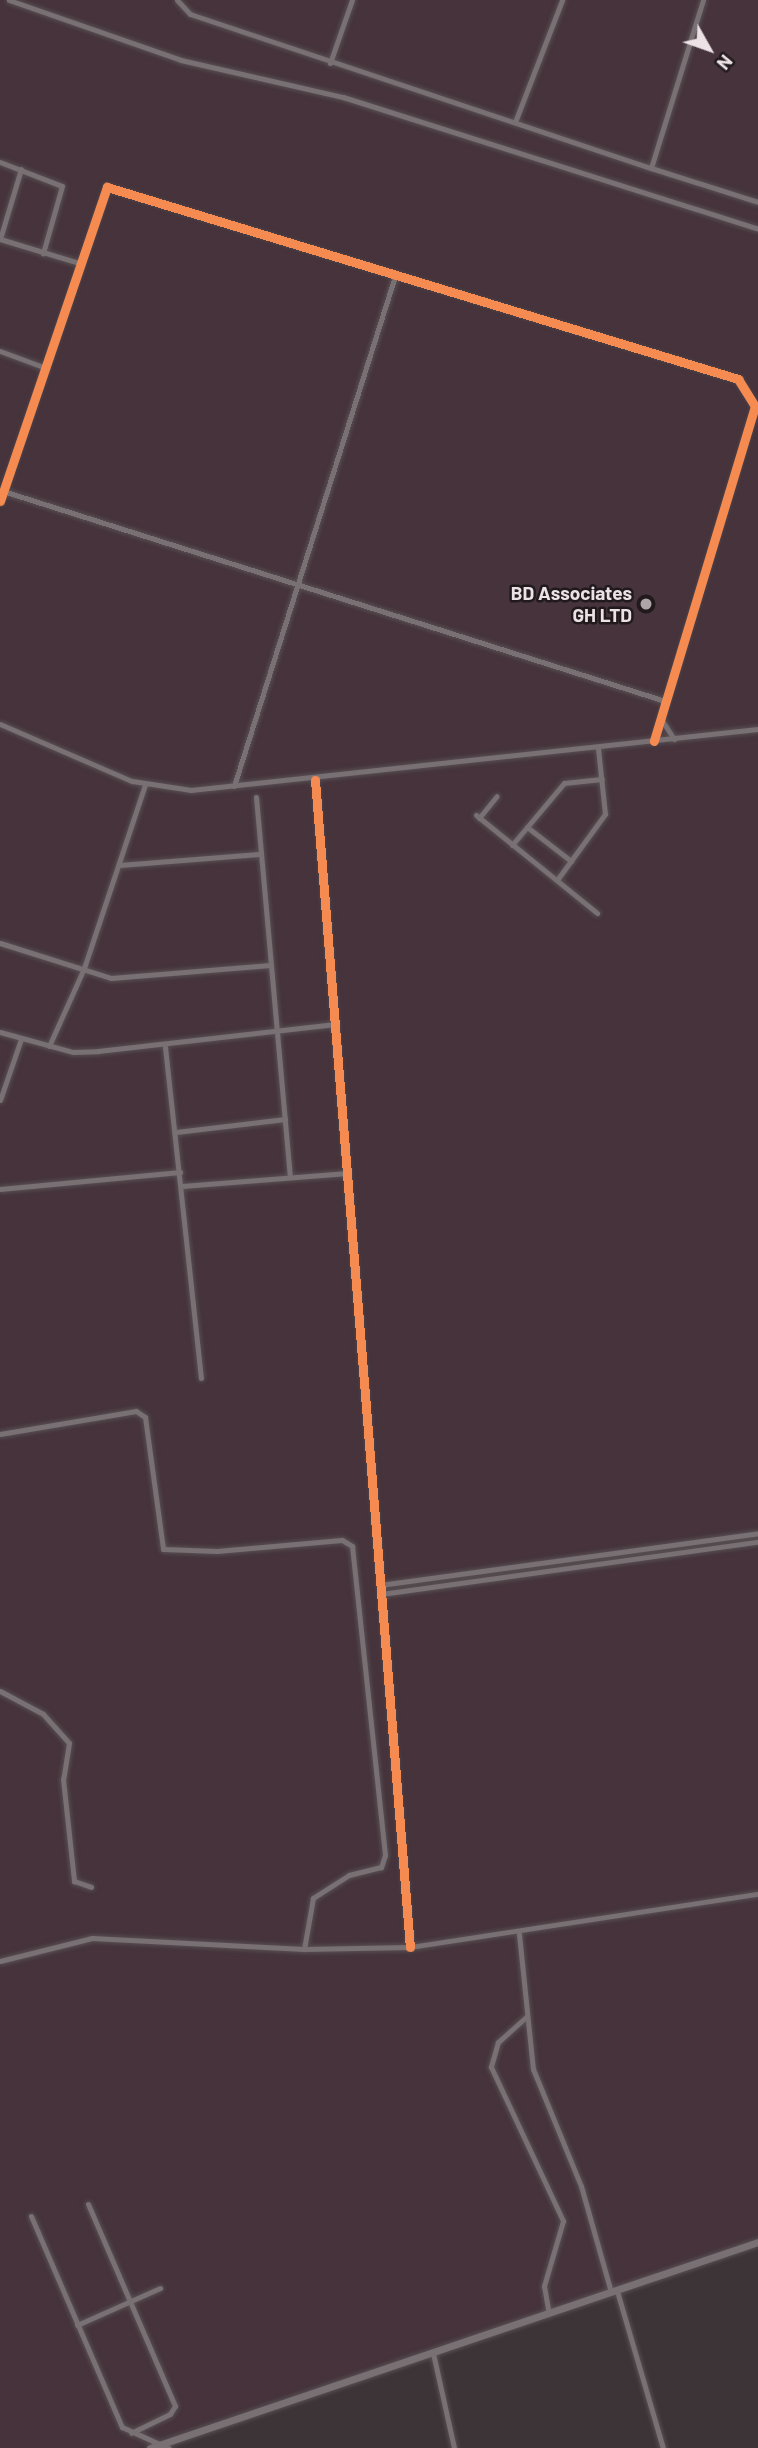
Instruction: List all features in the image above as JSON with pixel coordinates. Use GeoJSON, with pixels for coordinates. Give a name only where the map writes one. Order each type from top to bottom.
{"type":"FeatureCollection","features":[{"type":"Feature","properties":{"kind":"main road"},"geometry":{"type":"LineString","coordinates":[[150,2448],[167,2445],[758,2242]]}},
{"type":"Feature","properties":{"kind":"street"},"geometry":{"type":"LineString","coordinates":[[9,0],[181,60],[343,97],[758,229]]}},
{"type":"Feature","properties":{"kind":"street"},"geometry":{"type":"LineString","coordinates":[[177,0],[190,14],[330,63],[758,202]]}},
{"type":"Feature","properties":{"kind":"street"},"geometry":{"type":"LineString","coordinates":[[330,63],[352,0]]}},
{"type":"Feature","properties":{"kind":"street"},"geometry":{"type":"LineString","coordinates":[[515,122],[562,0]]}},
{"type":"Feature","properties":{"kind":"street"},"geometry":{"type":"LineString","coordinates":[[651,167],[704,0]]}},
{"type":"Feature","properties":{"kind":"street"},"geometry":{"type":"LineString","coordinates":[[0,162],[54,180],[64,193],[43,253]]}},
{"type":"Feature","properties":{"kind":"street"},"geometry":{"type":"LineString","coordinates":[[21,169],[0,239],[79,263]]}},
{"type":"Feature","properties":{"kind":"street"},"geometry":{"type":"LineString","coordinates":[[0,501],[79,263],[110,187],[395,276],[661,353],[747,386],[755,406],[654,741]]}},
{"type":"Feature","properties":{"kind":"street"},"geometry":{"type":"LineString","coordinates":[[234,786],[395,276]]}},
{"type":"Feature","properties":{"kind":"street"},"geometry":{"type":"LineString","coordinates":[[0,351],[46,368]]}},
{"type":"Feature","properties":{"kind":"street"},"geometry":{"type":"LineString","coordinates":[[3,491],[296,588],[665,701]]}},
{"type":"Feature","properties":{"kind":"street"},"geometry":{"type":"LineString","coordinates":[[661,719],[674,739]]}},
{"type":"Feature","properties":{"kind":"street"},"geometry":{"type":"LineString","coordinates":[[0,724],[145,785],[234,786],[315,780],[758,729]]}},
{"type":"Feature","properties":{"kind":"street"},"geometry":{"type":"LineString","coordinates":[[557,880],[606,814],[598,749]]}},
{"type":"Feature","properties":{"kind":"street"},"geometry":{"type":"LineString","coordinates":[[512,845],[564,783],[602,779]]}},
{"type":"Feature","properties":{"kind":"street"},"geometry":{"type":"LineString","coordinates":[[315,780],[410,1947]]}},
{"type":"Feature","properties":{"kind":"street"},"geometry":{"type":"LineString","coordinates":[[50,1046],[84,968],[145,785]]}},
{"type":"Feature","properties":{"kind":"street"},"geometry":{"type":"LineString","coordinates":[[497,796],[477,817],[597,913]]}},
{"type":"Feature","properties":{"kind":"street"},"geometry":{"type":"LineString","coordinates":[[256,797],[290,1176]]}},
{"type":"Feature","properties":{"kind":"street"},"geometry":{"type":"LineString","coordinates":[[527,827],[571,862]]}},
{"type":"Feature","properties":{"kind":"street"},"geometry":{"type":"LineString","coordinates":[[119,866],[260,854]]}},
{"type":"Feature","properties":{"kind":"street"},"geometry":{"type":"LineString","coordinates":[[0,943],[84,968],[140,978],[270,965]]}},
{"type":"Feature","properties":{"kind":"street"},"geometry":{"type":"LineString","coordinates":[[0,1032],[73,1052],[165,1047],[335,1024]]}},
{"type":"Feature","properties":{"kind":"street"},"geometry":{"type":"LineString","coordinates":[[0,1100],[21,1039]]}},
{"type":"Feature","properties":{"kind":"street"},"geometry":{"type":"LineString","coordinates":[[165,1047],[201,1378]]}},
{"type":"Feature","properties":{"kind":"street"},"geometry":{"type":"LineString","coordinates":[[176,1132],[285,1119]]}},
{"type":"Feature","properties":{"kind":"street"},"geometry":{"type":"LineString","coordinates":[[0,1189],[180,1172]]}},
{"type":"Feature","properties":{"kind":"street"},"geometry":{"type":"LineString","coordinates":[[182,1186],[347,1173]]}},
{"type":"Feature","properties":{"kind":"street"},"geometry":{"type":"LineString","coordinates":[[0,1434],[136,1411],[145,1418],[163,1549],[217,1551],[342,1540],[352,1546],[384,1860],[313,1898],[304,1949]]}},
{"type":"Feature","properties":{"kind":"street"},"geometry":{"type":"LineString","coordinates":[[380,1585],[758,1533]]}},
{"type":"Feature","properties":{"kind":"street"},"geometry":{"type":"LineString","coordinates":[[381,1594],[758,1542]]}},
{"type":"Feature","properties":{"kind":"street"},"geometry":{"type":"LineString","coordinates":[[0,1691],[43,1714],[69,1744],[63,1779],[74,1881],[91,1887]]}},
{"type":"Feature","properties":{"kind":"street"},"geometry":{"type":"LineString","coordinates":[[0,1961],[92,1938],[304,1949],[410,1947],[519,1934],[758,1895]]}},
{"type":"Feature","properties":{"kind":"street"},"geometry":{"type":"LineString","coordinates":[[519,1934],[526,2017],[537,2083],[581,2186],[663,2448]]}},
{"type":"Feature","properties":{"kind":"street"},"geometry":{"type":"LineString","coordinates":[[526,2017],[498,2042],[491,2067],[563,2221],[544,2286],[549,2313]]}},
{"type":"Feature","properties":{"kind":"street"},"geometry":{"type":"LineString","coordinates":[[88,2204],[175,2410],[131,2433]]}},
{"type":"Feature","properties":{"kind":"street"},"geometry":{"type":"LineString","coordinates":[[31,2216],[122,2427],[131,2433],[167,2445]]}},
{"type":"Feature","properties":{"kind":"street"},"geometry":{"type":"LineString","coordinates":[[77,2325],[160,2288]]}},
{"type":"Feature","properties":{"kind":"street"},"geometry":{"type":"LineString","coordinates":[[433,2353],[454,2448]]}},
{"type":"Feature","properties":{"kind":"shaded area"},"geometry":{"type":"Polygon","coordinates":[[[0,0],[758,0],[758,2239],[138,2448],[0,2448],[0,0]]]}},
{"type":"Feature","properties":{"kind":"cycle path"},"geometry":{"type":"LineString","coordinates":[[0,501],[107,187],[738,379],[755,406],[654,741]]}},
{"type":"Feature","properties":{"kind":"cycle path"},"geometry":{"type":"LineString","coordinates":[[315,780],[410,1947]]}},
{"type":"Feature","properties":{"kind":"place","name":"BD Associates GH LTD"},"geometry":{"type":"Point","coordinates":[646,604]}}]}
